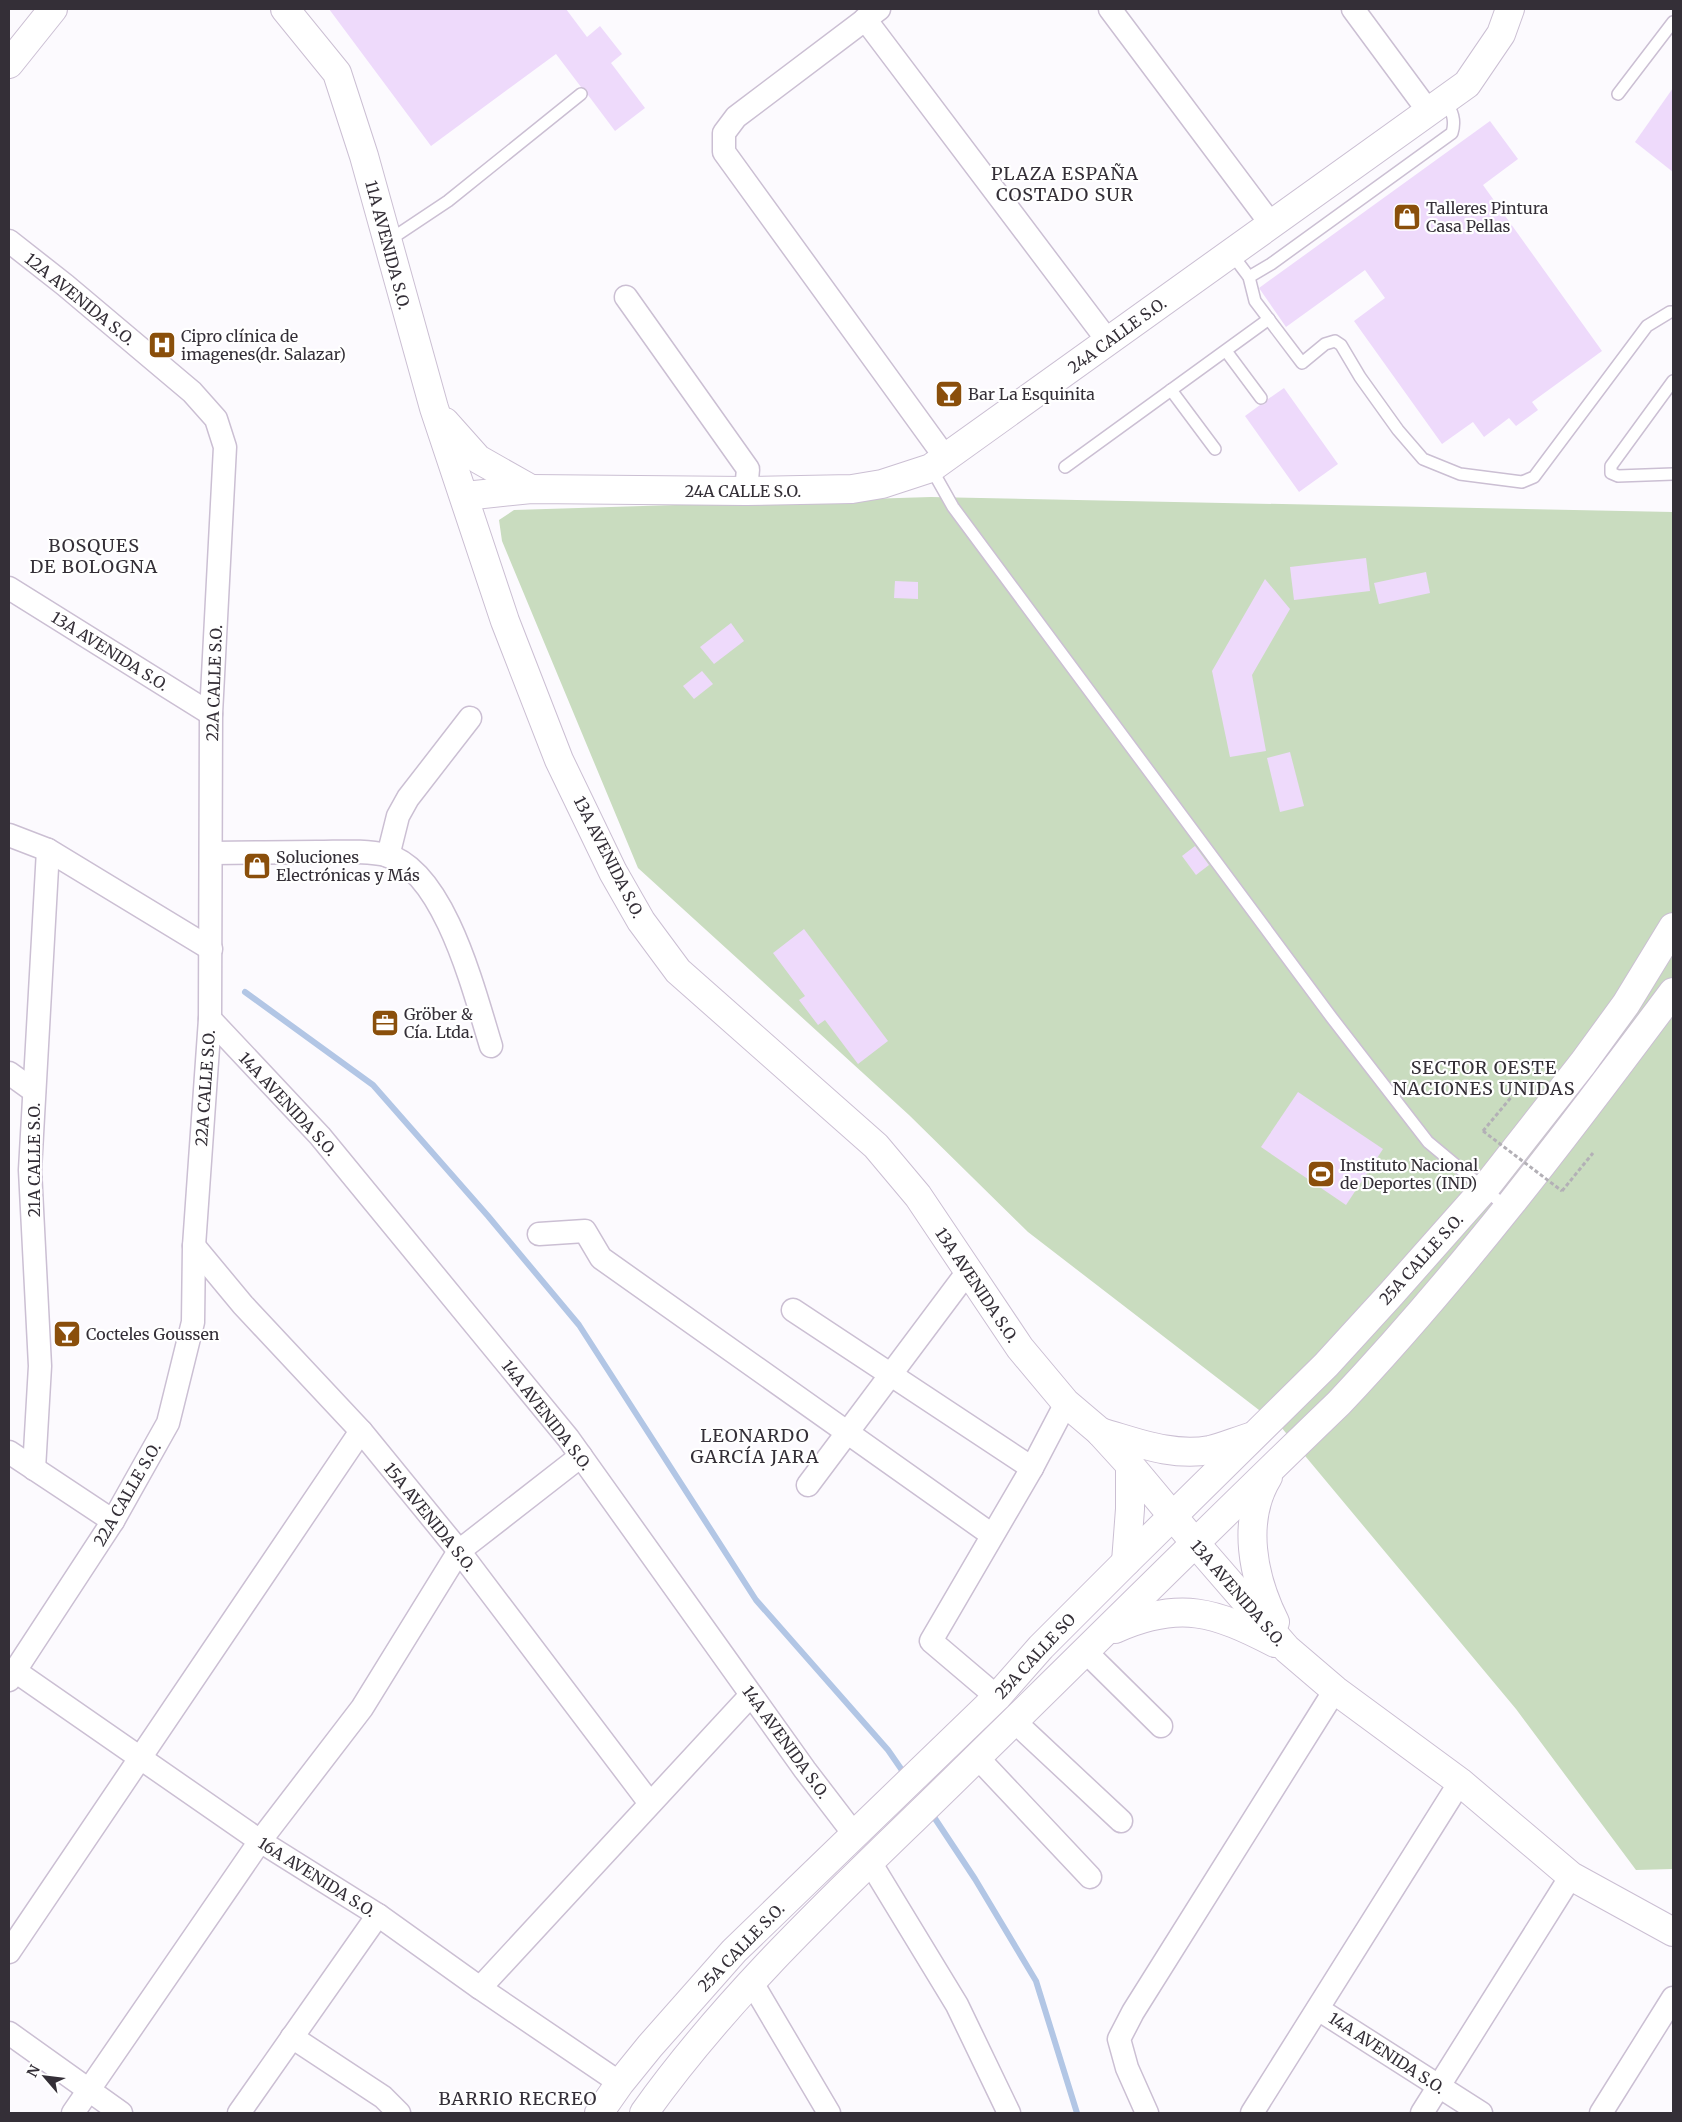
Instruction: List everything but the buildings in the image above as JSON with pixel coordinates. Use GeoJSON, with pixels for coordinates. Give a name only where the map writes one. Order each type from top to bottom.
{"type":"FeatureCollection","features":[{"type":"Feature","properties":{"kind":"street"},"geometry":{"type":"LineString","coordinates":[[11,56],[54,9]]}},
{"type":"Feature","properties":{"kind":"street","name":"11A AVENIDA S.O."},"geometry":{"type":"LineString","coordinates":[[285,9],[337,74],[364,156],[434,408],[465,496]]}},
{"type":"Feature","properties":{"kind":"street"},"geometry":{"type":"LineString","coordinates":[[1110,9],[1271,224]]}},
{"type":"Feature","properties":{"kind":"street"},"geometry":{"type":"LineString","coordinates":[[1353,9],[1437,106]]}},
{"type":"Feature","properties":{"kind":"street","name":"24A CALLE S.O."},"geometry":{"type":"LineString","coordinates":[[465,496],[531,489],[746,492],[852,490],[882,484],[938,463],[1467,84],[1501,34],[1510,9]]}},
{"type":"Feature","properties":{"kind":"street"},"geometry":{"type":"LineString","coordinates":[[938,463],[724,152],[724,133],[736,117],[872,14],[1108,341]]}},
{"type":"Feature","properties":{"kind":"street","name":"12A AVENIDA S.O."},"geometry":{"type":"LineString","coordinates":[[9,241],[65,285],[192,392],[216,419],[224,447]]}},
{"type":"Feature","properties":{"kind":"street"},"geometry":{"type":"LineString","coordinates":[[626,297],[748,468],[746,492]]}},
{"type":"Feature","properties":{"kind":"street"},"geometry":{"type":"LineString","coordinates":[[434,408],[457,437],[478,459],[531,489]]}},
{"type":"Feature","properties":{"kind":"street","name":"22A CALLE S.O."},"geometry":{"type":"LineString","coordinates":[[12,1676],[113,1522],[168,1423],[193,1322],[194,1246],[210,1019],[211,714],[224,447]]}},
{"type":"Feature","properties":{"kind":"street","name":"13A AVENIDA S.O."},"geometry":{"type":"LineString","coordinates":[[465,496],[505,621],[559,760],[613,872],[641,921],[678,971],[876,1146],[918,1196],[969,1270],[988,1304],[1020,1348],[1066,1403],[1099,1431],[1130,1464],[1172,1516],[1287,1649],[1335,1690],[1460,1782],[1571,1876],[1673,1932]]}},
{"type":"Feature","properties":{"kind":"street","name":"13A AVENIDA S.O."},"geometry":{"type":"LineString","coordinates":[[9,588],[211,714]]}},
{"type":"Feature","properties":{"kind":"street"},"geometry":{"type":"LineString","coordinates":[[388,856],[398,816],[408,798],[470,718]]}},
{"type":"Feature","properties":{"kind":"street"},"geometry":{"type":"LineString","coordinates":[[9,834],[48,850],[211,949]]}},
{"type":"Feature","properties":{"kind":"street","name":"21A CALLE S.O."},"geometry":{"type":"LineString","coordinates":[[34,1469],[40,1366],[30,1170],[48,850]]}},
{"type":"Feature","properties":{"kind":"street"},"geometry":{"type":"LineString","coordinates":[[211,853],[358,852],[388,856],[414,871],[429,889],[452,930],[491,1046]]}},
{"type":"Feature","properties":{"kind":"street","name":"25A CALLE S.O."},"geometry":{"type":"LineString","coordinates":[[1172,1516],[1326,1365],[1484,1188],[1626,1004],[1673,927]]}},
{"type":"Feature","properties":{"kind":"street","name":"25A CALLE S.O."},"geometry":{"type":"LineString","coordinates":[[1196,1544],[1393,1345],[1506,1207],[1673,992]]}},
{"type":"Feature","properties":{"kind":"street"},"geometry":{"type":"LineString","coordinates":[[1626,1004],[1651,1022]]}},
{"type":"Feature","properties":{"kind":"street","name":"14A AVENIDA S.O."},"geometry":{"type":"LineString","coordinates":[[210,1019],[320,1136],[581,1456],[751,1695],[854,1834]]}},
{"type":"Feature","properties":{"kind":"street"},"geometry":{"type":"LineString","coordinates":[[9,1073],[34,1091]]}},
{"type":"Feature","properties":{"kind":"street"},"geometry":{"type":"LineString","coordinates":[[539,1234],[585,1230],[601,1258],[992,1535]]}},
{"type":"Feature","properties":{"kind":"street","name":"15A AVENIDA S.O."},"geometry":{"type":"LineString","coordinates":[[194,1246],[243,1305],[361,1431],[459,1551],[649,1802]]}},
{"type":"Feature","properties":{"kind":"street"},"geometry":{"type":"LineString","coordinates":[[808,1485],[969,1270]]}},
{"type":"Feature","properties":{"kind":"street"},"geometry":{"type":"LineString","coordinates":[[792,1310],[1032,1468]]}},
{"type":"Feature","properties":{"kind":"street"},"geometry":{"type":"LineString","coordinates":[[997,1696],[931,1641],[1032,1468],[1066,1403]]}},
{"type":"Feature","properties":{"kind":"street"},"geometry":{"type":"LineString","coordinates":[[9,1952],[361,1431]]}},
{"type":"Feature","properties":{"kind":"street"},"geometry":{"type":"LineString","coordinates":[[1099,1431],[1147,1446],[1179,1451],[1210,1450],[1256,1435]]}},
{"type":"Feature","properties":{"kind":"street"},"geometry":{"type":"LineString","coordinates":[[9,1452],[113,1522]]}},
{"type":"Feature","properties":{"kind":"street"},"geometry":{"type":"LineString","coordinates":[[73,2113],[260,1842],[362,1708],[459,1551],[581,1456]]}},
{"type":"Feature","properties":{"kind":"street"},"geometry":{"type":"LineString","coordinates":[[1277,1462],[1258,1499],[1254,1519],[1254,1554],[1262,1597],[1287,1649]]}},
{"type":"Feature","properties":{"kind":"street"},"geometry":{"type":"LineString","coordinates":[[1126,1562],[1130,1510],[1130,1464]]}},
{"type":"Feature","properties":{"kind":"street","name":"25A CALLE SO"},"geometry":{"type":"LineString","coordinates":[[896,1793],[997,1696],[1041,1647],[1172,1516]]}},
{"type":"Feature","properties":{"kind":"street","name":"25A CALLE SO"},"geometry":{"type":"LineString","coordinates":[[920,1812],[1196,1544]]}},
{"type":"Feature","properties":{"kind":"street"},"geometry":{"type":"LineString","coordinates":[[1161,1726],[1095,1642],[1154,1614],[1189,1612],[1219,1617],[1287,1649]]}},
{"type":"Feature","properties":{"kind":"street","name":"16A AVENIDA S.O."},"geometry":{"type":"LineString","coordinates":[[12,1676],[140,1758],[260,1842],[378,1914],[480,1988],[620,2083]]}},
{"type":"Feature","properties":{"kind":"street"},"geometry":{"type":"LineString","coordinates":[[1147,2113],[1127,2068],[1119,2039],[1133,2012],[1335,1690]]}},
{"type":"Feature","properties":{"kind":"street"},"geometry":{"type":"LineString","coordinates":[[480,1988],[558,1906],[649,1802],[751,1695]]}},
{"type":"Feature","properties":{"kind":"street"},"geometry":{"type":"LineString","coordinates":[[1014,1721],[1121,1821]]}},
{"type":"Feature","properties":{"kind":"street"},"geometry":{"type":"LineString","coordinates":[[978,1757],[1090,1877]]}},
{"type":"Feature","properties":{"kind":"street"},"geometry":{"type":"LineString","coordinates":[[1252,2113],[1460,1782]]}},
{"type":"Feature","properties":{"kind":"street","name":"25A CALLE S.O."},"geometry":{"type":"LineString","coordinates":[[599,2113],[620,2083],[734,1951],[896,1793]]}},
{"type":"Feature","properties":{"kind":"street","name":"25A CALLE S.O."},"geometry":{"type":"LineString","coordinates":[[644,2113],[674,2071],[751,1981],[920,1812]]}},
{"type":"Feature","properties":{"kind":"street"},"geometry":{"type":"LineString","coordinates":[[870,1862],[957,2006],[1009,2113]]}},
{"type":"Feature","properties":{"kind":"street"},"geometry":{"type":"LineString","coordinates":[[1422,2113],[1571,1876]]}},
{"type":"Feature","properties":{"kind":"street"},"geometry":{"type":"LineString","coordinates":[[239,2113],[378,1914]]}},
{"type":"Feature","properties":{"kind":"street"},"geometry":{"type":"LineString","coordinates":[[751,1981],[829,2113]]}},
{"type":"Feature","properties":{"kind":"street"},"geometry":{"type":"LineString","coordinates":[[1600,2113],[1673,1998]]}},
{"type":"Feature","properties":{"kind":"street","name":"14A AVENIDA S.O."},"geometry":{"type":"LineString","coordinates":[[1318,2009],[1481,2113]]}},
{"type":"Feature","properties":{"kind":"street"},"geometry":{"type":"LineString","coordinates":[[9,2033],[121,2113]]}},
{"type":"Feature","properties":{"kind":"street"},"geometry":{"type":"LineString","coordinates":[[292,2037],[383,2097],[399,2113]]}},
{"type":"Feature","properties":{"kind":"lane"},"geometry":{"type":"LineString","coordinates":[[1618,94],[1673,22]]}},
{"type":"Feature","properties":{"kind":"lane"},"geometry":{"type":"LineString","coordinates":[[387,242],[448,201],[581,94]]}},
{"type":"Feature","properties":{"kind":"lane"},"geometry":{"type":"LineString","coordinates":[[1249,277],[1272,264],[1452,133],[1455,123],[1452,110],[1437,106]]}},
{"type":"Feature","properties":{"kind":"lane"},"geometry":{"type":"LineString","coordinates":[[1231,254],[1249,277],[1255,301],[1302,363],[1326,344],[1334,341],[1341,345],[1360,377],[1398,430],[1423,459],[1460,474],[1522,482],[1534,477],[1647,326],[1673,312]]}},
{"type":"Feature","properties":{"kind":"lane"},"geometry":{"type":"LineString","coordinates":[[1065,467],[1269,320]]}},
{"type":"Feature","properties":{"kind":"lane"},"geometry":{"type":"LineString","coordinates":[[1226,351],[1261,398]]}},
{"type":"Feature","properties":{"kind":"lane"},"geometry":{"type":"LineString","coordinates":[[1671,472],[1618,476],[1611,474],[1611,466],[1673,381]]}},
{"type":"Feature","properties":{"kind":"lane"},"geometry":{"type":"LineString","coordinates":[[1171,390],[1215,449]]}},
{"type":"Feature","properties":{"kind":"lane"},"geometry":{"type":"LineString","coordinates":[[938,463],[953,507],[1332,1018],[1428,1142],[1506,1207]]}},
{"type":"Feature","properties":{"kind":"path"},"geometry":{"type":"LineString","coordinates":[[1513,1095],[1483,1130],[1562,1191],[1593,1153]]}},
{"type":"Feature","properties":{"kind":"green space","name":"Instituto Nacional de Deportes (IND)"},"geometry":{"type":"Polygon","coordinates":[[[931,497],[1673,512],[1673,1869],[1636,1870],[1516,1709],[1281,1427],[1028,1232],[909,1115],[638,868],[502,541],[499,520],[514,510],[931,497]]]}},
{"type":"Feature","properties":{"kind":"waterway"},"geometry":{"type":"LineString","coordinates":[[245,992],[373,1085],[488,1216],[579,1325],[756,1600],[888,1750],[906,1776]]}},
{"type":"Feature","properties":{"kind":"waterway"},"geometry":{"type":"LineString","coordinates":[[930,1811],[975,1879],[1036,1981],[1077,2113]]}},
{"type":"Feature","properties":{"kind":"place","name":"Talleres Pintura Casa Pellas"},"geometry":{"type":"Point","coordinates":[1407,217]}},
{"type":"Feature","properties":{"kind":"place","name":"Cipro clínica de imagenes(dr. Salazar)"},"geometry":{"type":"Point","coordinates":[162,345]}},
{"type":"Feature","properties":{"kind":"place","name":"Bar La Esquinita"},"geometry":{"type":"Point","coordinates":[949,394]}},
{"type":"Feature","properties":{"kind":"place","name":"Soluciones Electrónicas y Más"},"geometry":{"type":"Point","coordinates":[257,866]}},
{"type":"Feature","properties":{"kind":"place","name":"Gröber & Cía. Ltda."},"geometry":{"type":"Point","coordinates":[385,1023]}},
{"type":"Feature","properties":{"kind":"place","name":"Instituto Nacional de Deportes (IND)"},"geometry":{"type":"Point","coordinates":[1321,1174]}},
{"type":"Feature","properties":{"kind":"place","name":"Cocteles Goussen"},"geometry":{"type":"Point","coordinates":[67,1334]}},
{"type":"Feature","properties":{"kind":"district","name":"PLAZA ESPAÑA COSTADO SUR"},"geometry":{"type":"Point","coordinates":[1065,183]}},
{"type":"Feature","properties":{"kind":"district","name":"BOSQUES DE BOLOGNA"},"geometry":{"type":"Point","coordinates":[94,555]}},
{"type":"Feature","properties":{"kind":"district","name":"SECTOR OESTE NACIONES UNIDAS"},"geometry":{"type":"Point","coordinates":[1484,1077]}},
{"type":"Feature","properties":{"kind":"district","name":"LEONARDO GARCÍA JARA"},"geometry":{"type":"Point","coordinates":[755,1445]}},
{"type":"Feature","properties":{"kind":"district","name":"BARRIO RECREO"},"geometry":{"type":"Point","coordinates":[518,2098]}}]}
